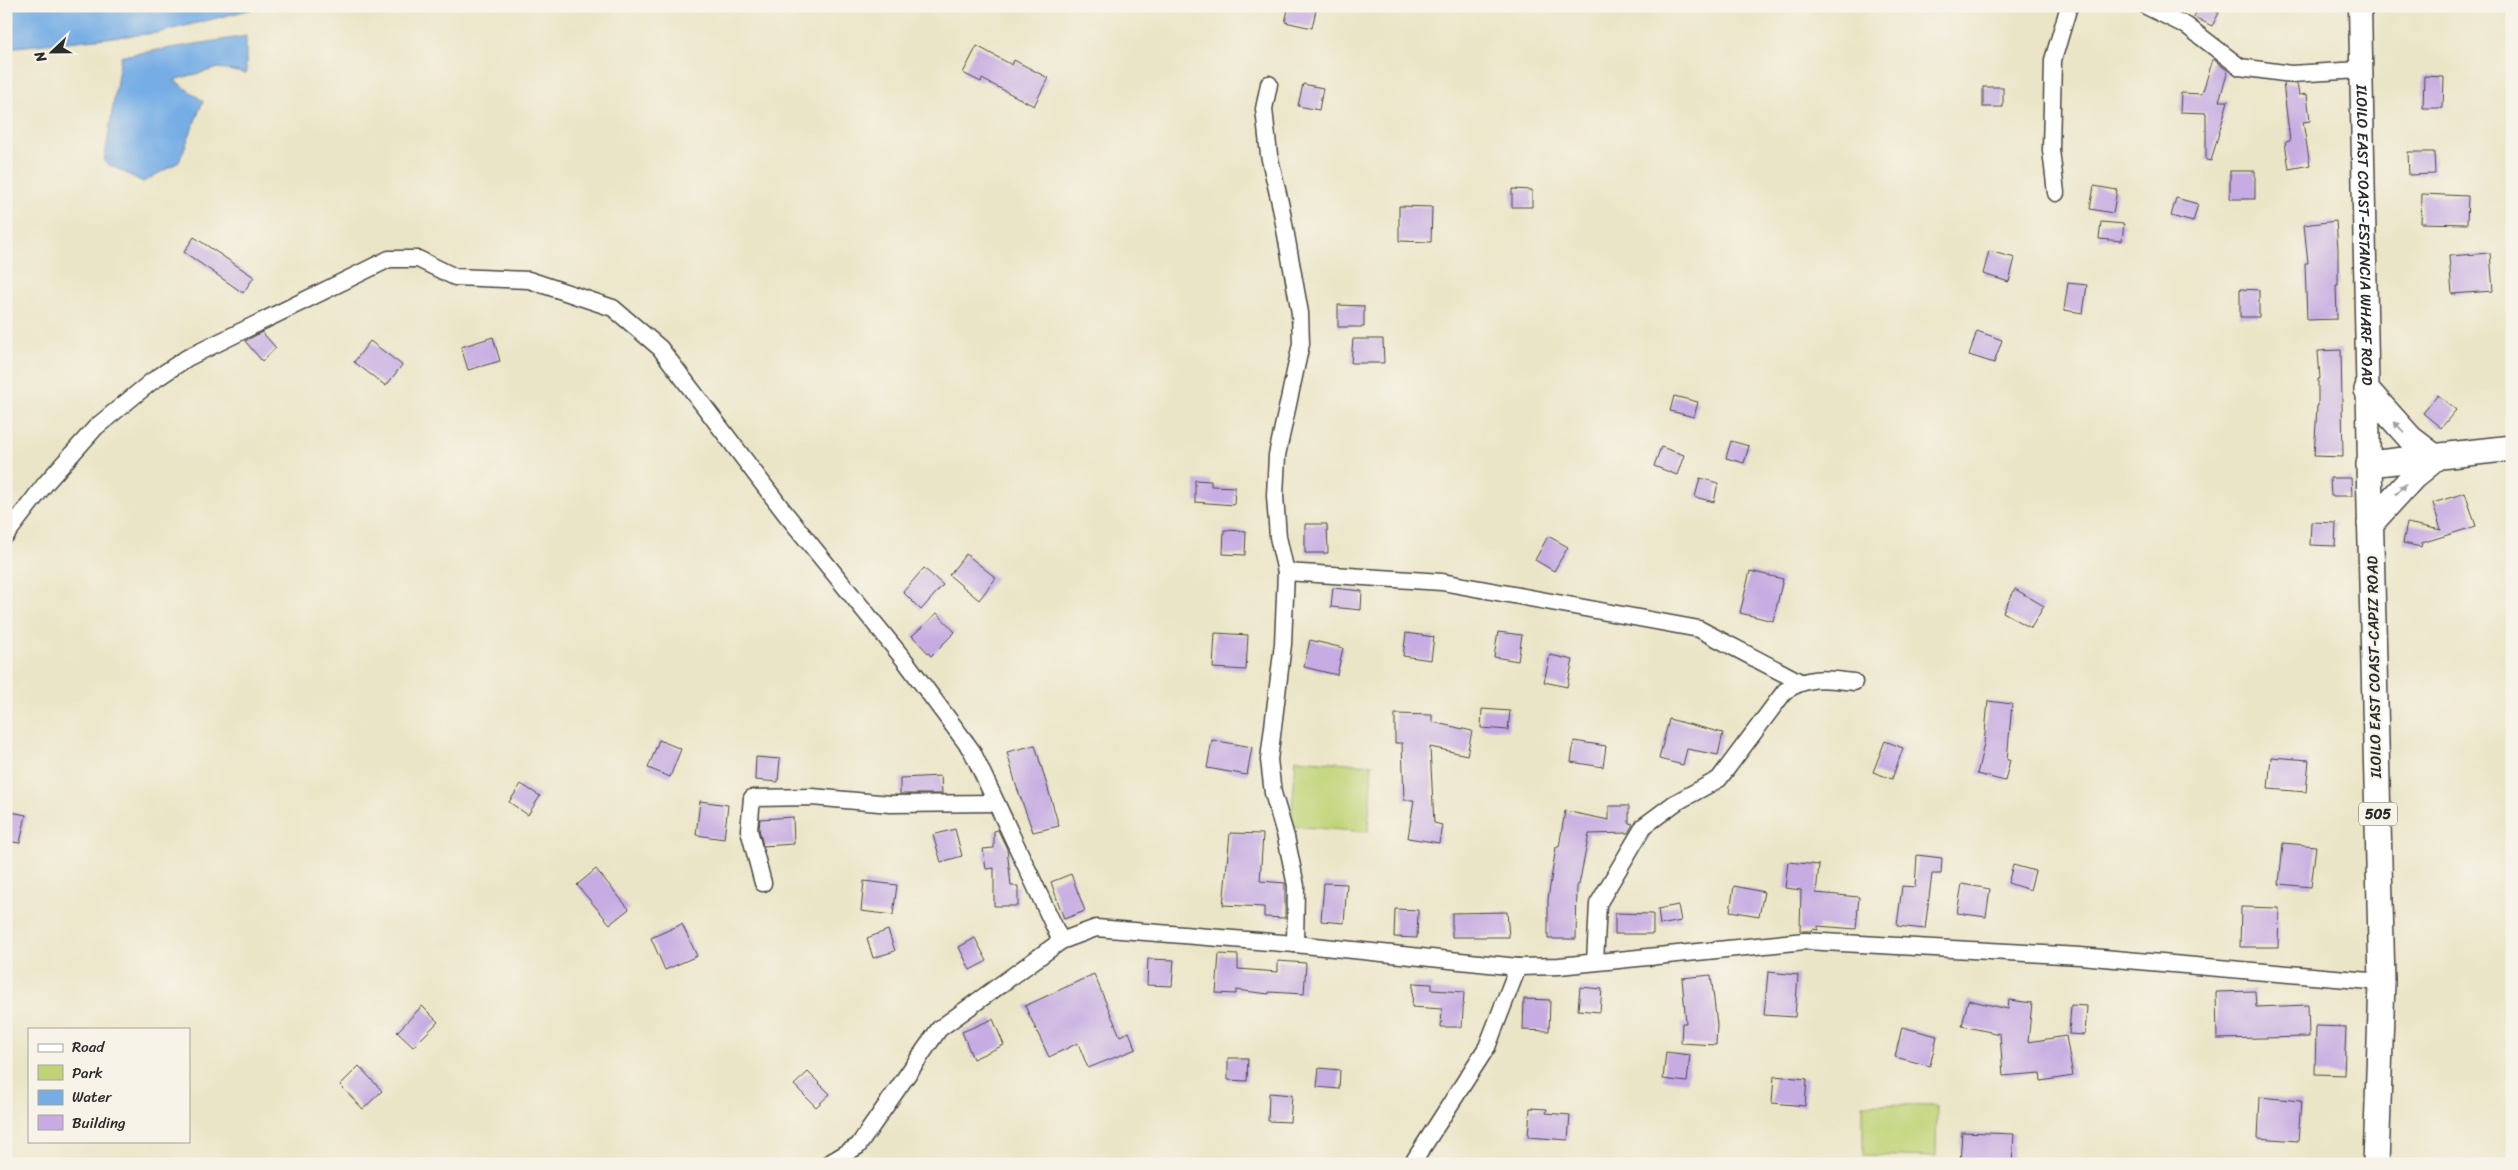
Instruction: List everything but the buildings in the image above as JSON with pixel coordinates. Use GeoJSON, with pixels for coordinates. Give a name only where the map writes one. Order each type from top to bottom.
{"type":"FeatureCollection","features":[{"type":"Feature","properties":{"kind":"main road","name":"ILOILO EAST COAST-ESTANCIA WHARF ROAD"},"geometry":{"type":"LineString","coordinates":[[2360,6],[2369,464]]}},
{"type":"Feature","properties":{"kind":"main road"},"geometry":{"type":"LineString","coordinates":[[2368,390],[2410,439],[2436,458]]}},
{"type":"Feature","properties":{"kind":"main road"},"geometry":{"type":"LineString","coordinates":[[2369,464],[2512,448]]}},
{"type":"Feature","properties":{"kind":"main road"},"geometry":{"type":"LineString","coordinates":[[2370,524],[2413,477],[2436,458]]}},
{"type":"Feature","properties":{"kind":"main road","name":"ILOILO EAST COAST-CAPIZ ROAD"},"geometry":{"type":"LineString","coordinates":[[2369,464],[2382,982],[2376,1164]]}},
{"type":"Feature","properties":{"kind":"street"},"geometry":{"type":"LineString","coordinates":[[2056,193],[2051,150],[2053,60],[2069,6]]}},
{"type":"Feature","properties":{"kind":"street"},"geometry":{"type":"LineString","coordinates":[[2146,6],[2187,26],[2240,67],[2291,74],[2360,70]]}},
{"type":"Feature","properties":{"kind":"street"},"geometry":{"type":"LineString","coordinates":[[1269,84],[1264,109],[1269,155],[1281,207],[1300,312],[1301,344],[1277,455],[1275,496],[1278,537],[1286,572],[1283,644],[1269,760],[1273,793],[1286,837],[1296,886],[1295,944]]}},
{"type":"Feature","properties":{"kind":"street"},"geometry":{"type":"LineString","coordinates":[[6,535],[46,483],[96,427],[151,382],[187,358],[389,259],[418,259],[455,277],[529,280],[613,308],[660,348],[785,513],[906,662],[972,751],[1061,941]]}},
{"type":"Feature","properties":{"kind":"street"},"geometry":{"type":"LineString","coordinates":[[1286,572],[1442,582],[1698,629],[1800,682]]}},
{"type":"Feature","properties":{"kind":"street"},"geometry":{"type":"LineString","coordinates":[[1595,962],[1598,904],[1644,826],[1675,803],[1719,779],[1785,691],[1800,682],[1817,678],[1854,682]]}},
{"type":"Feature","properties":{"kind":"street"},"geometry":{"type":"LineString","coordinates":[[763,882],[749,830],[752,798],[812,797],[890,804],[996,803]]}},
{"type":"Feature","properties":{"kind":"street"},"geometry":{"type":"LineString","coordinates":[[828,1164],[858,1146],[939,1029],[1061,941],[1096,928],[1295,944],[1518,967],[1595,962],[1805,941],[2080,956],[2382,982]]}},
{"type":"Feature","properties":{"kind":"street"},"geometry":{"type":"LineString","coordinates":[[1412,1164],[1487,1047],[1518,967]]}},
{"type":"Feature","properties":{"kind":"green space"},"geometry":{"type":"Polygon","coordinates":[[[1296,759],[1372,765],[1368,832],[1291,826],[1296,759]]]}},
{"type":"Feature","properties":{"kind":"green space"},"geometry":{"type":"Polygon","coordinates":[[[1863,1104],[1937,1105],[1936,1157],[1863,1155],[1863,1104]]]}},
{"type":"Feature","properties":{"kind":"water"},"geometry":{"type":"Polygon","coordinates":[[[6,6],[265,6],[157,33],[6,48],[6,6]]]}},
{"type":"Feature","properties":{"kind":"water"},"geometry":{"type":"Polygon","coordinates":[[[246,36],[246,74],[219,68],[174,80],[203,101],[179,162],[143,182],[104,162],[121,56],[246,36]]]}}]}
